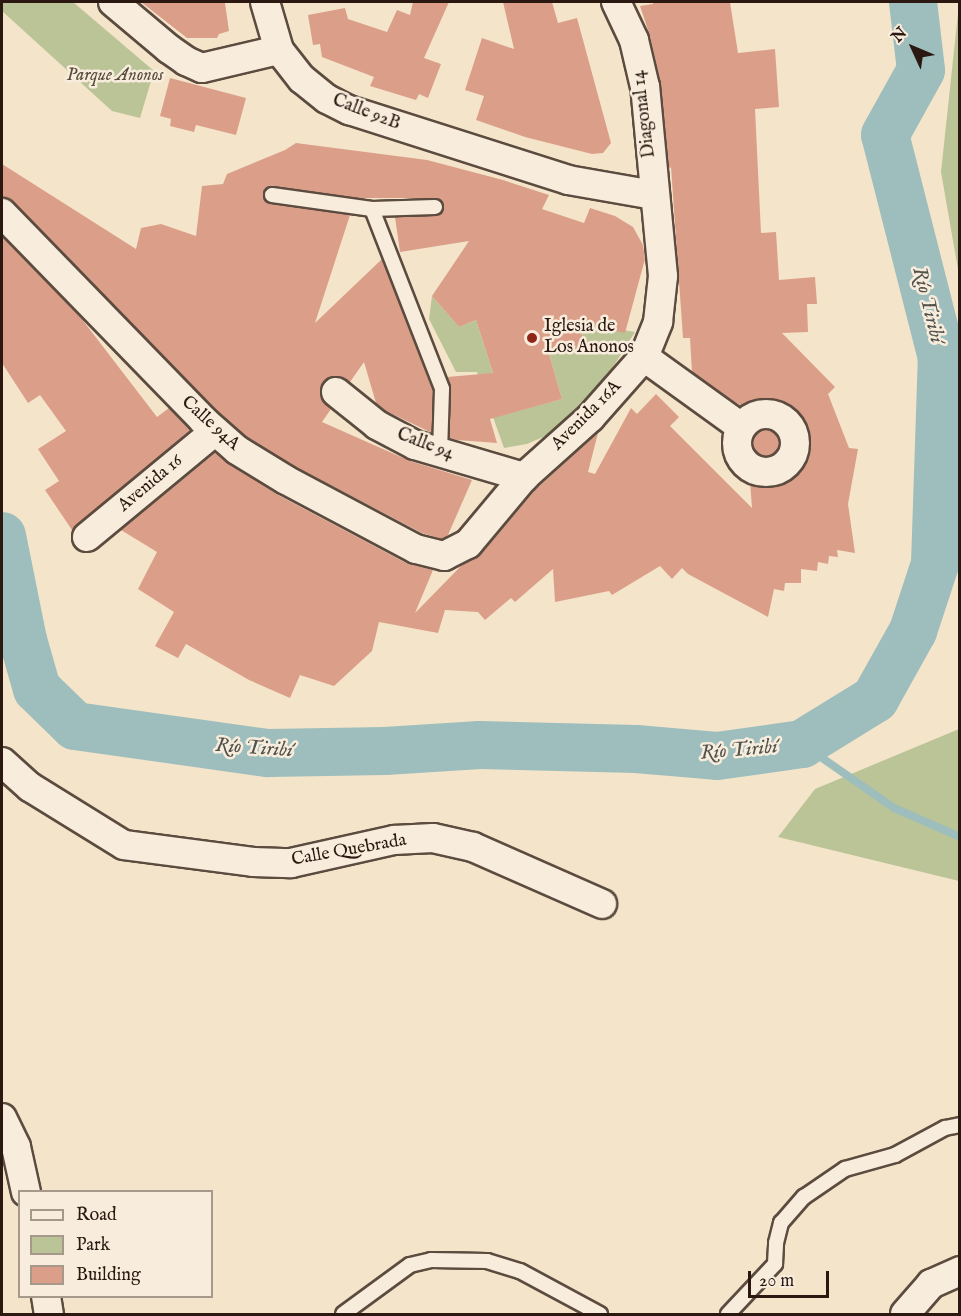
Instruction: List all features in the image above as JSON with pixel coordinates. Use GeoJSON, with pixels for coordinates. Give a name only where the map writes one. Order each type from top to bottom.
{"type":"FeatureCollection","features":[{"type":"Feature","properties":{"kind":"street"},"geometry":{"type":"LineString","coordinates":[[113,2],[169,49],[186,61],[202,68],[279,50],[265,2]]}},
{"type":"Feature","properties":{"kind":"street","name":"Diagonal 14"},"geometry":{"type":"LineString","coordinates":[[616,2],[634,40],[645,87],[654,195]]}},
{"type":"Feature","properties":{"kind":"street","name":"Calle 92B"},"geometry":{"type":"LineString","coordinates":[[279,50],[302,79],[327,99],[349,110],[568,180],[654,195]]}},
{"type":"Feature","properties":{"kind":"street","name":"Avenida 16A"},"geometry":{"type":"LineString","coordinates":[[468,544],[524,477],[590,418],[644,357],[658,321],[663,276],[654,195]]}},
{"type":"Feature","properties":{"kind":"street","name":"Calle 94A"},"geometry":{"type":"LineString","coordinates":[[2,213],[215,431],[237,450],[286,480],[416,549],[444,556],[468,544]]}},
{"type":"Feature","properties":{"kind":"street"},"geometry":{"type":"LineString","coordinates":[[644,357],[741,427]]}},
{"type":"Feature","properties":{"kind":"street","name":"Calle 94"},"geometry":{"type":"LineString","coordinates":[[336,392],[376,425],[414,445],[524,477]]}},
{"type":"Feature","properties":{"kind":"street","name":"Avenida 16"},"geometry":{"type":"LineString","coordinates":[[87,537],[215,431]]}},
{"type":"Feature","properties":{"kind":"street","name":"Calle Quebrada"},"geometry":{"type":"LineString","coordinates":[[2,762],[30,787],[124,845],[253,862],[291,863],[394,840],[433,838],[473,847],[602,904]]}},
{"type":"Feature","properties":{"kind":"street"},"geometry":{"type":"LineString","coordinates":[[2,1118],[16,1147],[26,1190]]}},
{"type":"Feature","properties":{"kind":"street"},"geometry":{"type":"LineString","coordinates":[[905,1314],[931,1284],[960,1270]]}},
{"type":"Feature","properties":{"kind":"street"},"geometry":{"type":"LineString","coordinates":[[46,1298],[49,1314]]}},
{"type":"Feature","properties":{"kind":"lane"},"geometry":{"type":"LineString","coordinates":[[272,195],[372,209],[435,207]]}},
{"type":"Feature","properties":{"kind":"lane"},"geometry":{"type":"LineString","coordinates":[[372,209],[442,388],[440,452]]}},
{"type":"Feature","properties":{"kind":"lane"},"geometry":{"type":"LineString","coordinates":[[728,1314],[775,1264],[776,1243],[781,1223],[804,1197],[846,1169],[895,1155],[945,1128],[960,1125]]}},
{"type":"Feature","properties":{"kind":"lane"},"geometry":{"type":"LineString","coordinates":[[343,1314],[410,1265],[431,1260],[487,1261],[520,1271],[600,1314]]}},
{"type":"Feature","properties":{"kind":"green space","name":"Parque Anonos"},"geometry":{"type":"Polygon","coordinates":[[[2,2],[73,2],[154,71],[140,118],[112,111],[2,11],[2,2]]]}},
{"type":"Feature","properties":{"kind":"green space"},"geometry":{"type":"Polygon","coordinates":[[[959,4],[959,275],[941,172],[959,4]]]}},
{"type":"Feature","properties":{"kind":"green space"},"geometry":{"type":"Polygon","coordinates":[[[432,296],[459,327],[476,320],[506,414],[562,399],[549,354],[584,348],[581,323],[635,332],[593,399],[559,430],[527,444],[504,448],[477,372],[456,372],[429,319],[432,296]]]}},
{"type":"Feature","properties":{"kind":"green space"},"geometry":{"type":"Polygon","coordinates":[[[959,729],[959,881],[778,837],[815,789],[959,729]]]}},
{"type":"Feature","properties":{"kind":"building"},"geometry":{"type":"Polygon","coordinates":[[[141,2],[225,3],[229,31],[219,34],[217,38],[187,38],[141,2]]]}},
{"type":"Feature","properties":{"kind":"building"},"geometry":{"type":"Polygon","coordinates":[[[413,2],[449,2],[424,58],[441,64],[428,98],[419,94],[416,100],[370,86],[374,77],[322,57],[320,44],[313,45],[308,15],[345,8],[348,19],[387,32],[397,10],[410,15],[413,2]]]}},
{"type":"Feature","properties":{"kind":"building"},"geometry":{"type":"Polygon","coordinates":[[[503,2],[552,2],[558,23],[577,18],[611,143],[603,153],[592,154],[525,137],[476,120],[484,96],[465,90],[482,38],[514,49],[503,2]]]}},
{"type":"Feature","properties":{"kind":"building"},"geometry":{"type":"Polygon","coordinates":[[[653,2],[730,2],[738,53],[775,49],[779,107],[755,109],[761,233],[776,232],[779,280],[815,277],[817,304],[807,304],[808,332],[782,333],[835,387],[828,394],[849,448],[858,449],[848,504],[855,553],[837,550],[838,557],[829,556],[828,564],[818,562],[817,571],[801,569],[801,583],[785,583],[784,591],[774,589],[768,617],[688,574],[682,568],[672,579],[660,566],[612,595],[609,591],[555,602],[553,569],[515,602],[511,598],[485,620],[478,612],[445,610],[438,633],[379,622],[372,651],[334,686],[300,675],[290,698],[249,680],[186,644],[178,658],[155,646],[174,612],[138,589],[157,552],[121,530],[215,453],[228,464],[278,495],[408,564],[433,570],[415,613],[461,566],[480,555],[536,489],[598,433],[588,472],[595,474],[631,408],[637,414],[656,394],[679,417],[670,426],[752,508],[747,442],[755,436],[757,427],[767,420],[735,402],[692,372],[690,338],[683,338],[671,167],[669,169],[661,85],[650,36],[640,6],[653,4],[653,2]]]}},
{"type":"Feature","properties":{"kind":"building"},"geometry":{"type":"Polygon","coordinates":[[[170,78],[246,98],[236,135],[196,125],[194,132],[170,126],[171,119],[160,116],[170,78]]]}},
{"type":"Feature","properties":{"kind":"building"},"geometry":{"type":"Polygon","coordinates":[[[296,143],[427,160],[503,180],[549,195],[542,209],[584,223],[590,208],[615,216],[633,227],[643,245],[645,259],[625,333],[597,327],[580,317],[584,348],[549,354],[562,399],[490,419],[497,443],[457,440],[449,438],[451,389],[447,377],[493,373],[476,320],[459,327],[432,296],[469,241],[400,252],[395,217],[439,215],[443,211],[442,202],[435,198],[357,198],[273,186],[265,190],[264,199],[270,204],[350,215],[315,323],[382,259],[433,391],[432,433],[386,411],[376,403],[364,362],[350,382],[338,376],[330,377],[323,382],[320,397],[331,409],[322,422],[410,461],[472,480],[448,535],[442,539],[422,533],[294,466],[247,437],[214,408],[14,202],[2,197],[2,164],[136,249],[141,228],[161,224],[196,236],[202,186],[223,184],[227,174],[285,150],[296,143]]]}},
{"type":"Feature","properties":{"kind":"building"},"geometry":{"type":"Polygon","coordinates":[[[2,236],[81,318],[157,417],[169,408],[190,430],[72,530],[45,490],[59,481],[38,449],[66,431],[40,395],[28,403],[2,363],[2,236]]]}},
{"type":"Feature","properties":{"kind":"waterway","name":"Río Tiribí"},"geometry":{"type":"LineString","coordinates":[[2,536],[23,640],[37,689],[75,726],[268,753],[385,751],[480,745],[636,749],[717,756],[802,744],[875,699],[913,631],[935,564],[942,358],[885,135],[921,70],[913,2]]}},
{"type":"Feature","properties":{"kind":"waterway"},"geometry":{"type":"LineString","coordinates":[[802,744],[894,808],[960,837]]}},
{"type":"Feature","properties":{"kind":"place","name":"Iglesia de Los Anonos"},"geometry":{"type":"Point","coordinates":[532,338]}}]}
